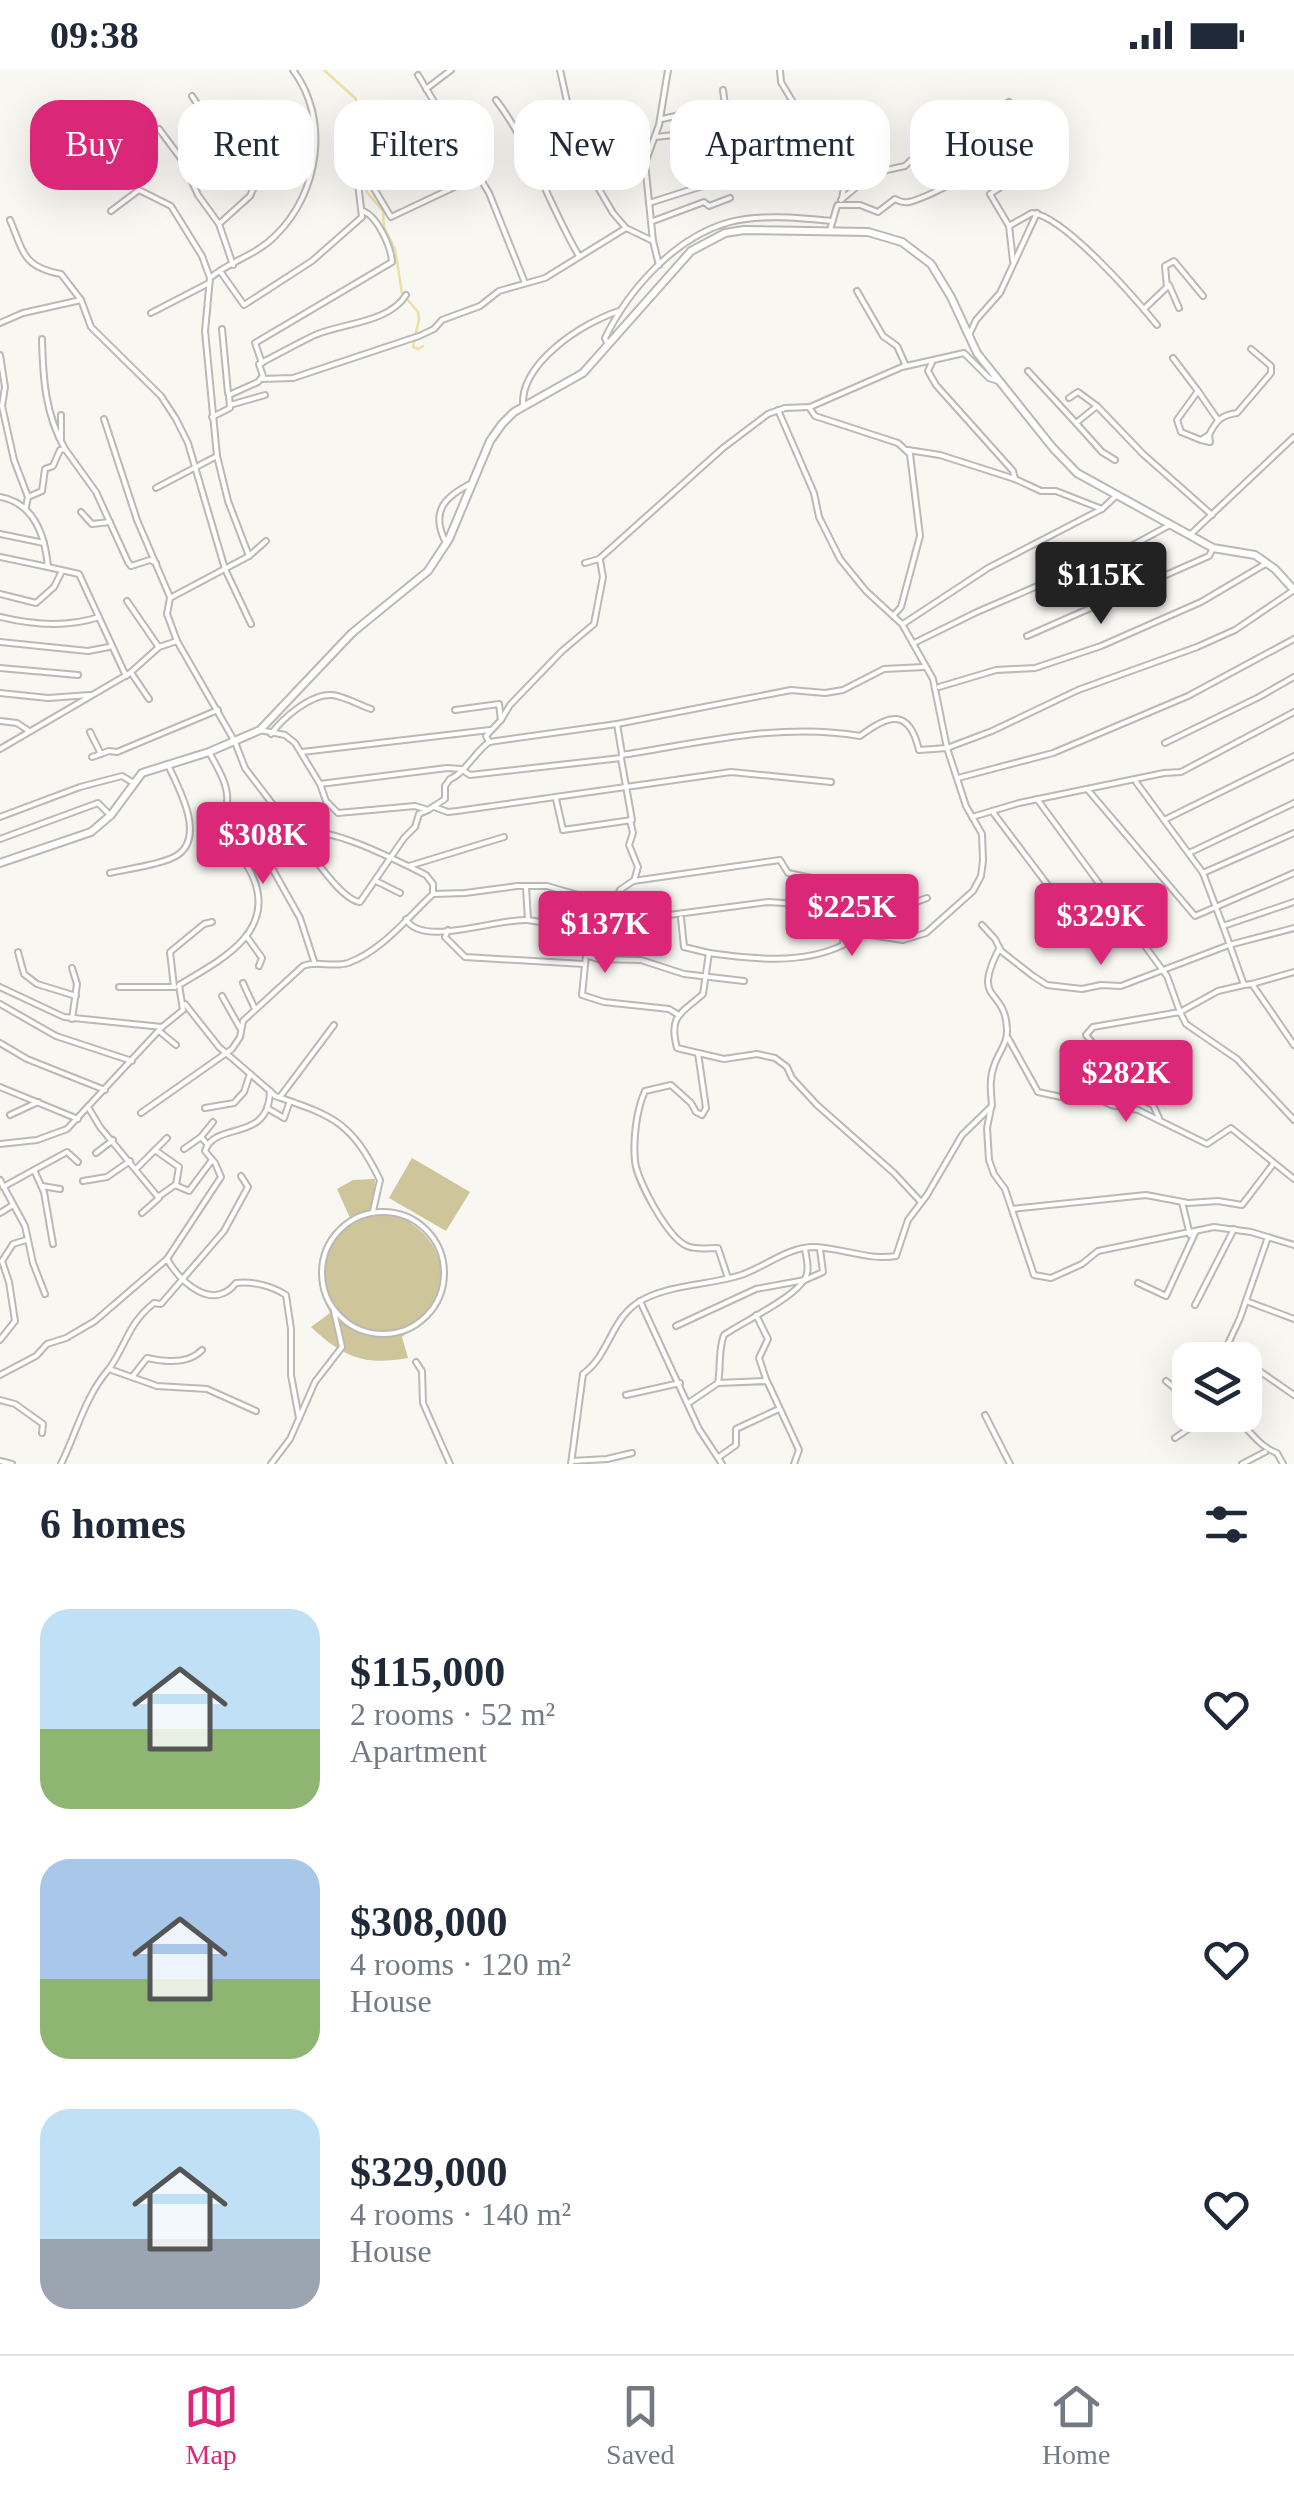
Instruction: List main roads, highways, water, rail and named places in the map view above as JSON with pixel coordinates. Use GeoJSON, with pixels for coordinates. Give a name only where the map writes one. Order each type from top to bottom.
{"type":"FeatureCollection","features":[{"type":"Feature","properties":{"kind":"main road"},"geometry":{"type":"LineString","coordinates":[[0,862],[82,838],[111,815],[142,773],[209,752],[260,730],[352,634],[428,571],[446,542],[496,432],[523,406],[574,379],[691,250],[725,233],[830,231],[887,235],[923,256],[945,284],[968,337],[998,381],[1078,473],[1213,548],[1255,555],[1294,590]]}},
{"type":"Feature","properties":{"kind":"waterway"},"geometry":{"type":"LineString","coordinates":[[324,70],[359,106],[358,128],[370,142],[367,155],[378,172],[366,191],[383,211],[384,227],[395,249],[402,293],[418,312],[413,347],[423,346]]}}]}
